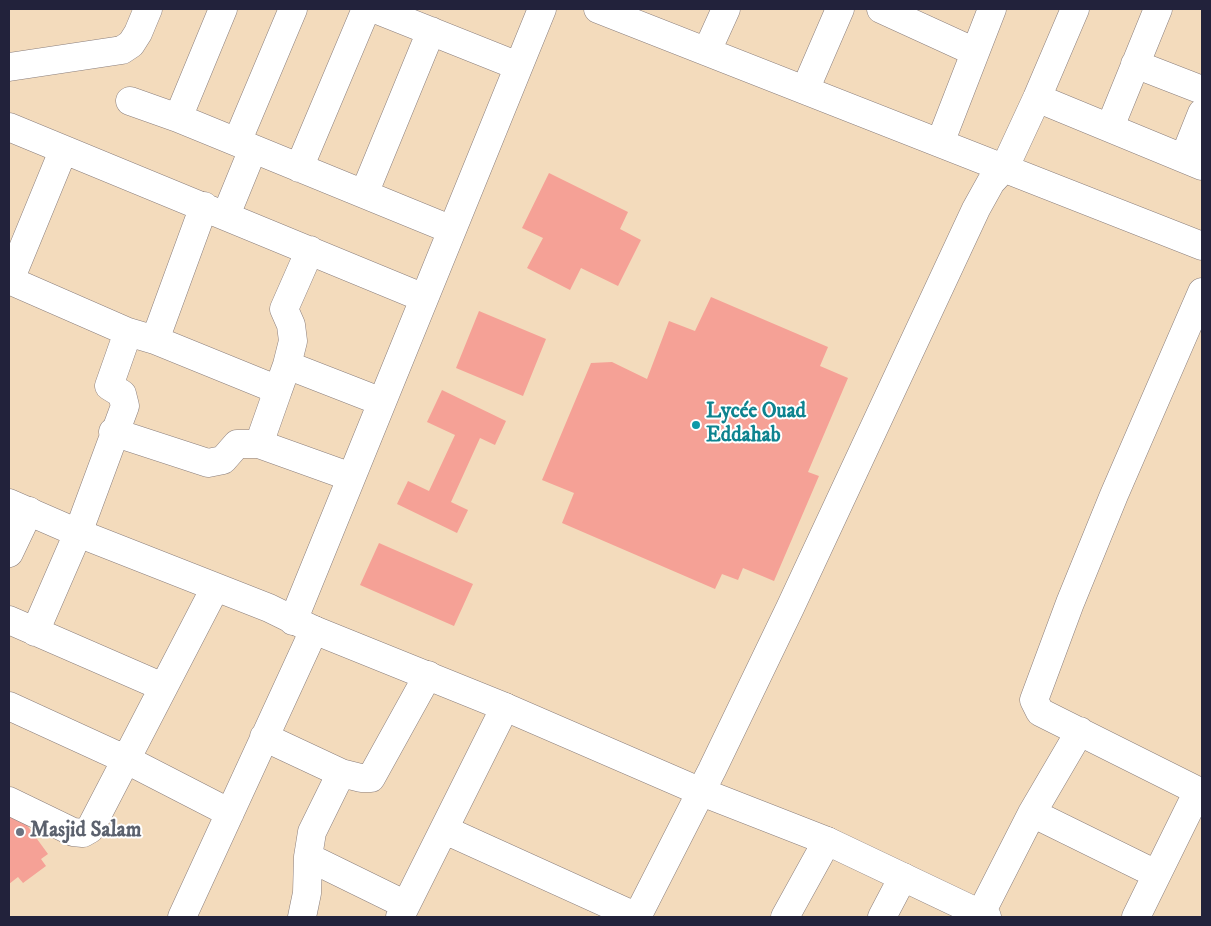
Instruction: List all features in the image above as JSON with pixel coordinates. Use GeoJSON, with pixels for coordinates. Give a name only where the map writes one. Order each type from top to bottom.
{"type":"FeatureCollection","features":[{"type":"Feature","properties":{"kind":"street"},"geometry":{"type":"LineString","coordinates":[[12,74],[122,50],[131,44],[138,33],[148,9]]}},
{"type":"Feature","properties":{"kind":"street"},"geometry":{"type":"LineString","coordinates":[[178,118],[223,9]]}},
{"type":"Feature","properties":{"kind":"street"},"geometry":{"type":"LineString","coordinates":[[156,340],[245,145],[294,9]]}},
{"type":"Feature","properties":{"kind":"street"},"geometry":{"type":"LineString","coordinates":[[299,168],[366,9]]}},
{"type":"Feature","properties":{"kind":"street"},"geometry":{"type":"LineString","coordinates":[[375,9],[518,66]]}},
{"type":"Feature","properties":{"kind":"street"},"geometry":{"type":"LineString","coordinates":[[182,917],[264,737],[351,477],[542,9]]}},
{"type":"Feature","properties":{"kind":"street"},"geometry":{"type":"LineString","coordinates":[[598,9],[1202,246]]}},
{"type":"Feature","properties":{"kind":"street"},"geometry":{"type":"LineString","coordinates":[[707,51],[726,9]]}},
{"type":"Feature","properties":{"kind":"street"},"geometry":{"type":"LineString","coordinates":[[805,90],[840,9]]}},
{"type":"Feature","properties":{"kind":"street"},"geometry":{"type":"LineString","coordinates":[[940,143],[992,9]]}},
{"type":"Feature","properties":{"kind":"street"},"geometry":{"type":"LineString","coordinates":[[445,830],[637,917],[700,790],[712,770],[790,608],[986,188],[1004,167],[1037,98],[1075,9]]}},
{"type":"Feature","properties":{"kind":"street"},"geometry":{"type":"LineString","coordinates":[[1110,127],[1158,9]]}},
{"type":"Feature","properties":{"kind":"street"},"geometry":{"type":"LineString","coordinates":[[897,12],[975,52]]}},
{"type":"Feature","properties":{"kind":"street"},"geometry":{"type":"LineString","coordinates":[[364,194],[431,31]]}},
{"type":"Feature","properties":{"kind":"street"},"geometry":{"type":"LineString","coordinates":[[1135,64],[1202,90]]}},
{"type":"Feature","properties":{"kind":"street"},"geometry":{"type":"LineString","coordinates":[[1037,98],[1193,162],[1202,113]]}},
{"type":"Feature","properties":{"kind":"street"},"geometry":{"type":"LineString","coordinates":[[130,101],[178,118],[452,230]]}},
{"type":"Feature","properties":{"kind":"street"},"geometry":{"type":"LineString","coordinates":[[9,127],[63,151],[215,211],[424,298]]}},
{"type":"Feature","properties":{"kind":"street"},"geometry":{"type":"LineString","coordinates":[[63,151],[9,280],[128,332],[156,340],[278,390]]}},
{"type":"Feature","properties":{"kind":"street"},"geometry":{"type":"LineString","coordinates":[[259,444],[287,365],[293,341],[284,309],[310,250]]}},
{"type":"Feature","properties":{"kind":"street"},"geometry":{"type":"LineString","coordinates":[[1136,917],[1156,874],[1200,792],[1040,712],[1035,704],[1034,694],[1114,496],[1202,292]]}},
{"type":"Feature","properties":{"kind":"street"},"geometry":{"type":"LineString","coordinates":[[35,632],[78,533],[125,401],[122,394],[109,386],[128,332]]}},
{"type":"Feature","properties":{"kind":"street"},"geometry":{"type":"LineString","coordinates":[[287,365],[382,402]]}},
{"type":"Feature","properties":{"kind":"street"},"geometry":{"type":"LineString","coordinates":[[113,432],[208,463],[222,460],[237,444],[259,444],[351,477]]}},
{"type":"Feature","properties":{"kind":"street"},"geometry":{"type":"LineString","coordinates":[[9,553],[19,507],[78,533],[269,608],[303,625],[505,706],[700,790],[827,841],[982,916],[1032,813],[1080,731]]}},
{"type":"Feature","properties":{"kind":"street"},"geometry":{"type":"LineString","coordinates":[[9,801],[73,832],[87,832],[97,820],[163,687],[216,588]]}},
{"type":"Feature","properties":{"kind":"street"},"geometry":{"type":"LineString","coordinates":[[9,620],[163,687]]}},
{"type":"Feature","properties":{"kind":"street"},"geometry":{"type":"LineString","coordinates":[[264,737],[341,773],[365,779],[372,777],[428,675]]}},
{"type":"Feature","properties":{"kind":"street"},"geometry":{"type":"LineString","coordinates":[[9,706],[127,760],[230,813]]}},
{"type":"Feature","properties":{"kind":"street"},"geometry":{"type":"LineString","coordinates":[[308,857],[403,911],[445,830],[505,706]]}},
{"type":"Feature","properties":{"kind":"street"},"geometry":{"type":"LineString","coordinates":[[302,917],[308,893],[308,857],[312,832],[341,773]]}},
{"type":"Feature","properties":{"kind":"street"},"geometry":{"type":"LineString","coordinates":[[1032,813],[1156,874]]}},
{"type":"Feature","properties":{"kind":"street"},"geometry":{"type":"LineString","coordinates":[[785,917],[827,841]]}},
{"type":"Feature","properties":{"kind":"street"},"geometry":{"type":"LineString","coordinates":[[882,917],[903,877]]}},
{"type":"Feature","properties":{"kind":"building"},"geometry":{"type":"Polygon","coordinates":[[[549,173],[628,212],[620,229],[641,240],[618,286],[581,268],[570,290],[527,268],[543,238],[522,228],[549,173]]]}},
{"type":"Feature","properties":{"kind":"building","name":"Lycée Ouad Eddahab"},"geometry":{"type":"Polygon","coordinates":[[[711,297],[828,347],[820,366],[848,378],[808,472],[819,476],[774,581],[743,568],[738,580],[722,574],[715,589],[562,523],[574,493],[542,480],[591,363],[612,362],[647,379],[669,321],[695,331],[711,297]]]}},
{"type":"Feature","properties":{"kind":"building"},"geometry":{"type":"Polygon","coordinates":[[[479,311],[546,339],[523,396],[456,368],[479,311]]]}},
{"type":"Feature","properties":{"kind":"building"},"geometry":{"type":"Polygon","coordinates":[[[442,390],[506,421],[495,445],[480,438],[451,502],[468,510],[457,533],[397,504],[408,481],[429,491],[455,435],[427,422],[442,390]]]}},
{"type":"Feature","properties":{"kind":"building"},"geometry":{"type":"Polygon","coordinates":[[[379,543],[473,584],[454,626],[360,585],[379,543]]]}},
{"type":"Feature","properties":{"kind":"building","name":"Masjid Salam"},"geometry":{"type":"Polygon","coordinates":[[[13,806],[48,854],[41,859],[46,866],[23,883],[18,877],[9,884],[9,810],[13,806]]]}},
{"type":"Feature","properties":{"kind":"place","name":"Lycée Ouad Eddahab"},"geometry":{"type":"Point","coordinates":[696,425]}},
{"type":"Feature","properties":{"kind":"place","name":"Masjid Salam"},"geometry":{"type":"Point","coordinates":[20,832]}}]}
